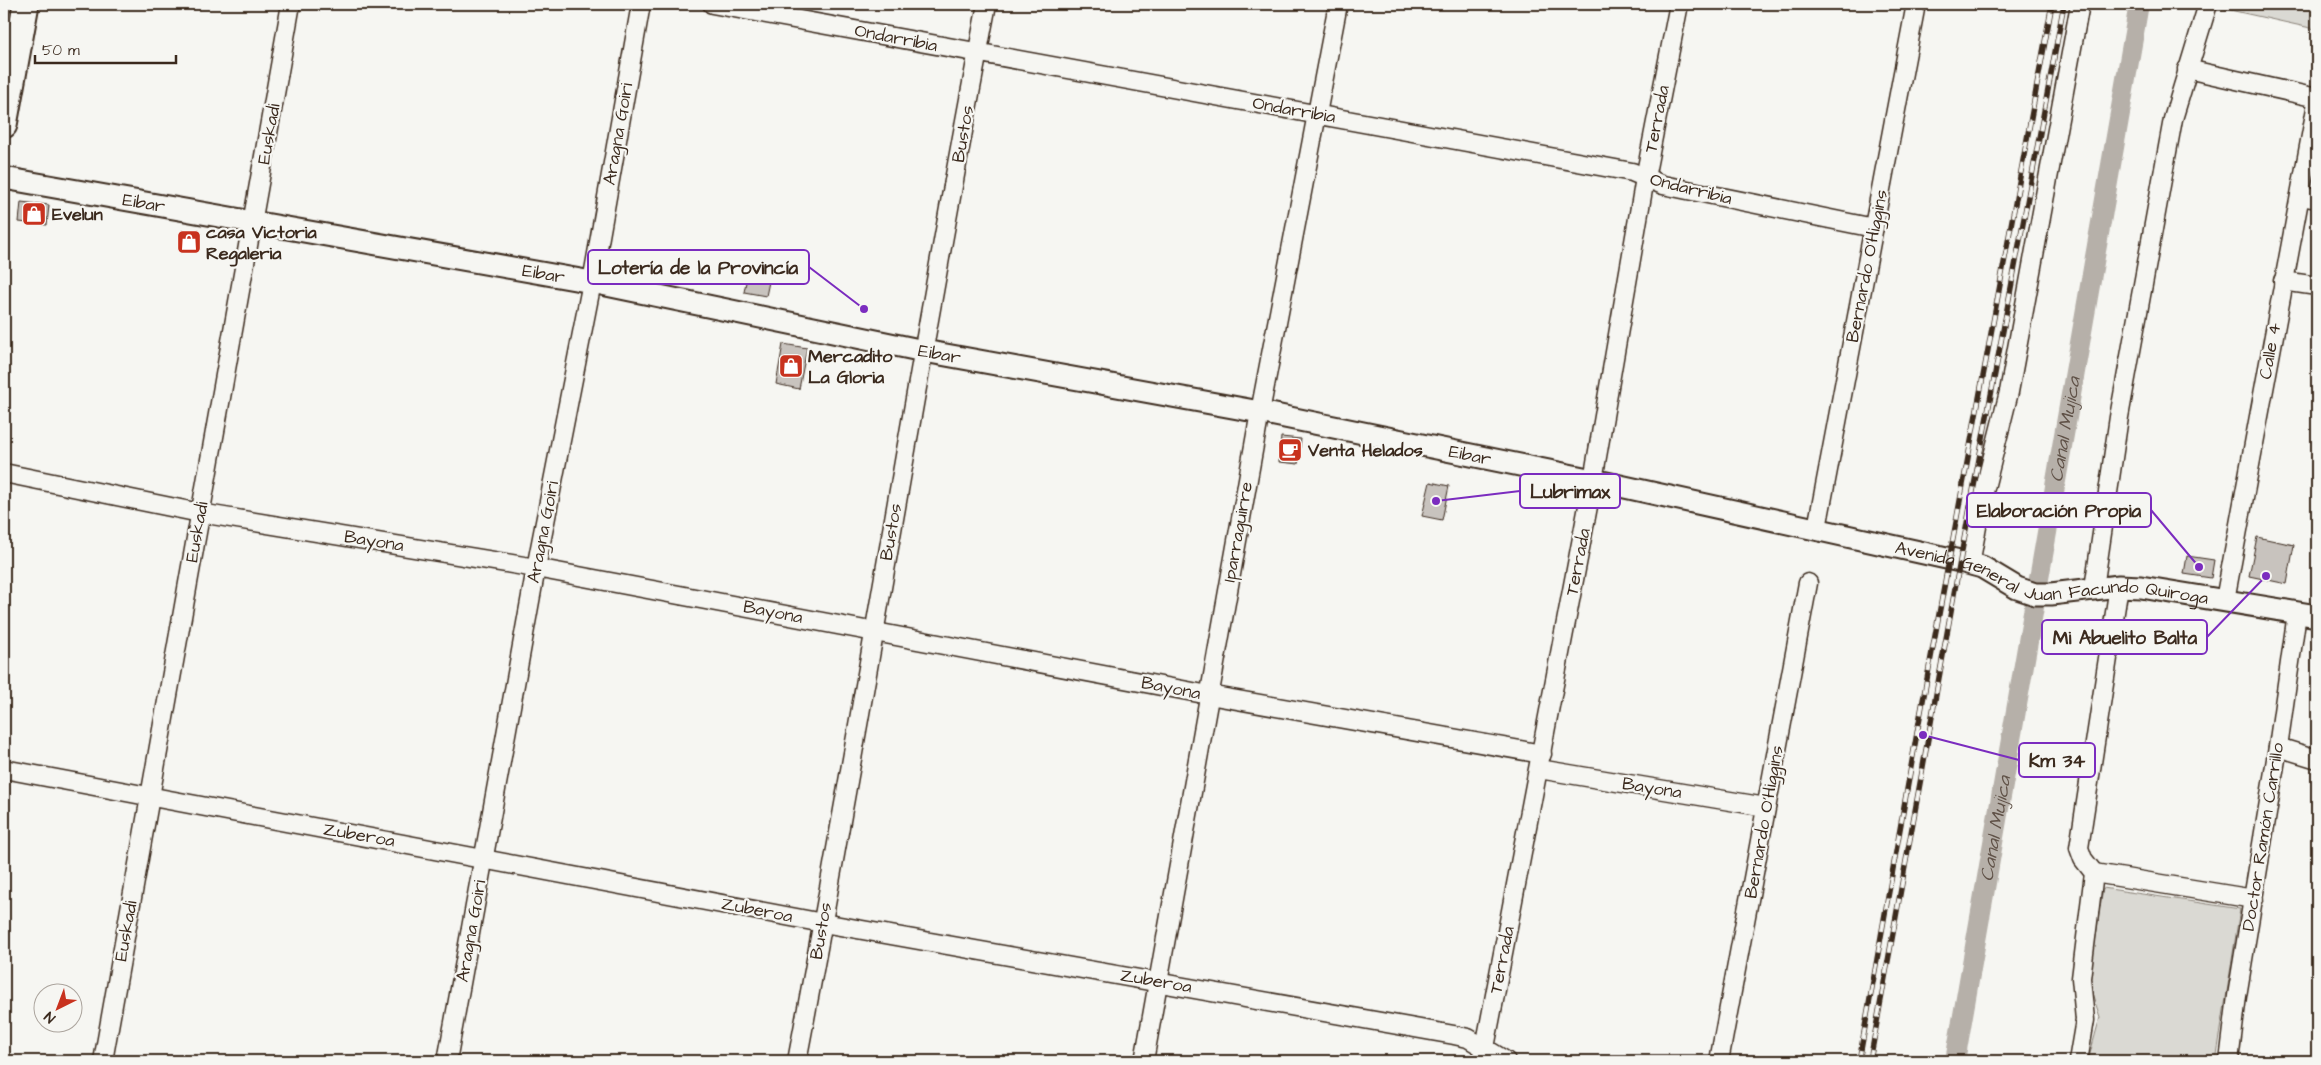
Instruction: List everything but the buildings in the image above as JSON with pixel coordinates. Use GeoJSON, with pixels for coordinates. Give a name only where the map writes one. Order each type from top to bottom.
{"type":"FeatureCollection","features":[{"type":"Feature","properties":{"kind":"main road"},"geometry":{"type":"LineString","coordinates":[[4,125],[26,4]]}},
{"type":"Feature","properties":{"kind":"street","name":"Euskadi"},"geometry":{"type":"LineString","coordinates":[[103,1061],[291,4]]}},
{"type":"Feature","properties":{"kind":"street","name":"Aragna Goiri"},"geometry":{"type":"LineString","coordinates":[[447,1061],[536,568],[592,282],[641,4]]}},
{"type":"Feature","properties":{"kind":"street","name":"Ondarribia"},"geometry":{"type":"LineString","coordinates":[[712,4],[977,54],[1632,172],[1663,185],[1874,228]]}},
{"type":"Feature","properties":{"kind":"street","name":"Bustos"},"geometry":{"type":"LineString","coordinates":[[797,1061],[987,4]]}},
{"type":"Feature","properties":{"kind":"street","name":"Iparraguirre"},"geometry":{"type":"LineString","coordinates":[[1144,1061],[1260,412],[1338,4]]}},
{"type":"Feature","properties":{"kind":"street","name":"Terrada"},"geometry":{"type":"LineString","coordinates":[[1484,1055],[1593,480],[1645,178],[1679,4]]}},
{"type":"Feature","properties":{"kind":"street","name":"Bernardo O'Higgins"},"geometry":{"type":"LineString","coordinates":[[1817,528],[1916,4]]}},
{"type":"Feature","properties":{"kind":"street"},"geometry":{"type":"LineString","coordinates":[[1970,564],[1982,500],[2009,392],[2080,4]]}},
{"type":"Feature","properties":{"kind":"street"},"geometry":{"type":"LineString","coordinates":[[2094,588],[2119,417],[2173,118],[2208,4]]}},
{"type":"Feature","properties":{"kind":"street"},"geometry":{"type":"LineString","coordinates":[[2188,69],[2317,98]]}},
{"type":"Feature","properties":{"kind":"street","name":"Calle 4"},"geometry":{"type":"LineString","coordinates":[[2225,600],[2283,281],[2309,198],[2317,102]]}},
{"type":"Feature","properties":{"kind":"street","name":"Eibar"},"geometry":{"type":"LineString","coordinates":[[4,178],[592,282],[924,351],[1260,412],[1817,528]]}},
{"type":"Feature","properties":{"kind":"street"},"geometry":{"type":"LineString","coordinates":[[2283,281],[2317,286]]}},
{"type":"Feature","properties":{"kind":"street","name":"Bayona"},"geometry":{"type":"LineString","coordinates":[[4,473],[200,513],[536,568],[873,631],[1209,695],[1766,807]]}},
{"type":"Feature","properties":{"kind":"street","name":"Avenida General Juan Facundo Quiroga"},"geometry":{"type":"LineString","coordinates":[[1817,528],[1982,567],[2016,588],[2035,594],[2051,594],[2119,586],[2225,600],[2307,614]]}},
{"type":"Feature","properties":{"kind":"street","name":"Bernardo O'Higgins"},"geometry":{"type":"LineString","coordinates":[[1720,1061],[1808,583]]}},
{"type":"Feature","properties":{"kind":"street"},"geometry":{"type":"LineString","coordinates":[[2078,1061],[2085,1020],[2081,978],[2094,873],[2083,858],[2079,848],[2119,586]]}},
{"type":"Feature","properties":{"kind":"street","name":"Doctor Ramón Carrillo"},"geometry":{"type":"LineString","coordinates":[[2229,1061],[2236,996],[2254,900],[2278,747],[2307,614]]}},
{"type":"Feature","properties":{"kind":"street"},"geometry":{"type":"LineString","coordinates":[[2278,747],[2317,759]]}},
{"type":"Feature","properties":{"kind":"street","name":"Zuberoa"},"geometry":{"type":"LineString","coordinates":[[4,770],[484,858],[823,923],[1454,1034],[1468,1038],[1484,1055],[1506,1061]]}},
{"type":"Feature","properties":{"kind":"street"},"geometry":{"type":"LineString","coordinates":[[2094,873],[2254,900]]}},
{"type":"Feature","properties":{"kind":"shaded area"},"geometry":{"type":"Polygon","coordinates":[[[2221,4],[2317,4],[2315,29],[2221,8],[2221,4]]]}},
{"type":"Feature","properties":{"kind":"shaded area"},"geometry":{"type":"Polygon","coordinates":[[[2103,888],[2240,909],[2216,1061],[2088,1061],[2100,1017],[2089,984],[2103,888]]]}},
{"type":"Feature","properties":{"kind":"waterway","name":"Canal Mujica"},"geometry":{"type":"LineString","coordinates":[[1955,1061],[2139,4]]}},
{"type":"Feature","properties":{"kind":"railway"},"geometry":{"type":"LineString","coordinates":[[1859,1061],[1917,733],[2052,4]]}},
{"type":"Feature","properties":{"kind":"railway"},"geometry":{"type":"LineString","coordinates":[[1870,1061],[1960,561],[2064,4]]}},
{"type":"Feature","properties":{"kind":"place","name":"Evelun"},"geometry":{"type":"Point","coordinates":[34,214]}},
{"type":"Feature","properties":{"kind":"place","name":"casa Victoria Regaleria"},"geometry":{"type":"Point","coordinates":[189,242]}},
{"type":"Feature","properties":{"kind":"place","name":"Lotería de la Provincía"},"geometry":{"type":"Point","coordinates":[864,309]}},
{"type":"Feature","properties":{"kind":"place","name":"Mercadito La Gloria"},"geometry":{"type":"Point","coordinates":[791,366]}},
{"type":"Feature","properties":{"kind":"place","name":"Venta Helados"},"geometry":{"type":"Point","coordinates":[1290,450]}},
{"type":"Feature","properties":{"kind":"place","name":"Lubrimax"},"geometry":{"type":"Point","coordinates":[1436,501]}},
{"type":"Feature","properties":{"kind":"place","name":"Elaboración Propia"},"geometry":{"type":"Point","coordinates":[2199,567]}},
{"type":"Feature","properties":{"kind":"place","name":"Mi Abuelito Balta"},"geometry":{"type":"Point","coordinates":[2266,576]}},
{"type":"Feature","properties":{"kind":"place","name":"Km 34"},"geometry":{"type":"Point","coordinates":[1923,735]}}]}
